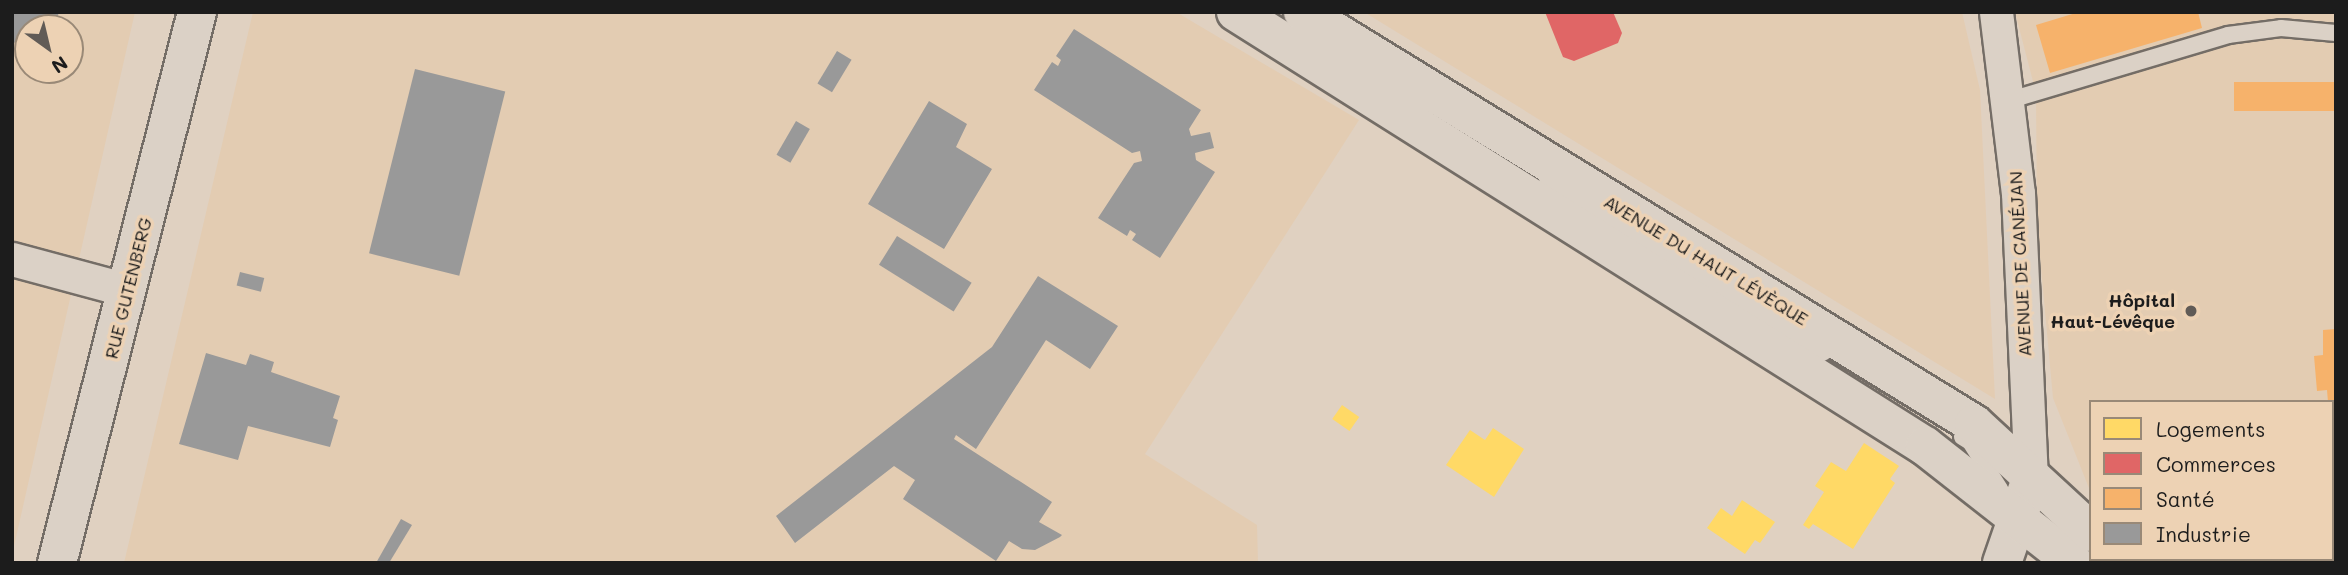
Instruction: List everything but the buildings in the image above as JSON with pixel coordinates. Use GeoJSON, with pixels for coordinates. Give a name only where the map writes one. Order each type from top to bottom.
{"type":"FeatureCollection","features":[{"type":"Feature","properties":{"kind":"main road","name":"RUE GUTENBERG"},"geometry":{"type":"LineString","coordinates":[[57,563],[197,12]]}},
{"type":"Feature","properties":{"kind":"main road"},"geometry":{"type":"LineString","coordinates":[[1236,12],[1925,446],[2074,563]]}},
{"type":"Feature","properties":{"kind":"main road","name":"AVENUE DU HAUT LÉVÈQUE"},"geometry":{"type":"LineString","coordinates":[[1303,12],[1974,424],[2089,530]]}},
{"type":"Feature","properties":{"kind":"main road","name":"AVENUE DE CANÉJAN"},"geometry":{"type":"LineString","coordinates":[[2002,563],[2016,515],[2031,479]]}},
{"type":"Feature","properties":{"kind":"main road","name":"AVENUE DE CANÉJAN"},"geometry":{"type":"LineString","coordinates":[[2016,515],[2021,563]]}},
{"type":"Feature","properties":{"kind":"street","name":"AVENUE DE CANÉJAN"},"geometry":{"type":"LineString","coordinates":[[1996,12],[2018,193],[2031,479]]}},
{"type":"Feature","properties":{"kind":"street"},"geometry":{"type":"LineString","coordinates":[[12,259],[127,290]]}},
{"type":"Feature","properties":{"kind":"lane"},"geometry":{"type":"LineString","coordinates":[[2007,101],[2228,35],[2281,29],[2336,33]]}},
{"type":"Feature","properties":{"kind":"lane","name":"AVENUE DU HAUT LÉVÈQUE"},"geometry":{"type":"LineString","coordinates":[[1529,174],[1841,364]]}},
{"type":"Feature","properties":{"kind":"lane"},"geometry":{"type":"LineString","coordinates":[[1952,431],[1970,442],[2016,515]]}},
{"type":"Feature","properties":{"kind":"shaded area"},"geometry":{"type":"Polygon","coordinates":[[[12,12],[135,12],[12,555],[12,12]]]}},
{"type":"Feature","properties":{"kind":"shaded area"},"geometry":{"type":"Polygon","coordinates":[[[253,12],[1176,12],[1359,120],[1145,454],[1257,525],[1258,563],[124,563],[253,12]]]}},
{"type":"Feature","properties":{"kind":"shaded area"},"geometry":{"type":"Polygon","coordinates":[[[1364,12],[1962,12],[1980,90],[1995,399],[1364,12]]]}},
{"type":"Feature","properties":{"kind":"shaded area","name":"Hôpital Haut-Lévêque"},"geometry":{"type":"Polygon","coordinates":[[[2015,12],[2336,12],[2336,563],[2246,561],[2334,561],[2334,400],[2089,400],[2089,488],[2053,398],[2037,224],[2036,93],[2015,12]]]}},
{"type":"Feature","properties":{"kind":"tram line"},"geometry":{"type":"LineString","coordinates":[[2128,563],[2142,561]]}},
{"type":"Feature","properties":{"kind":"tram line"},"geometry":{"type":"LineString","coordinates":[[2186,561],[2197,563]]}},
{"type":"Feature","properties":{"kind":"place","name":"Hôpital Haut-Lévêque"},"geometry":{"type":"Point","coordinates":[2191,311]}}]}
